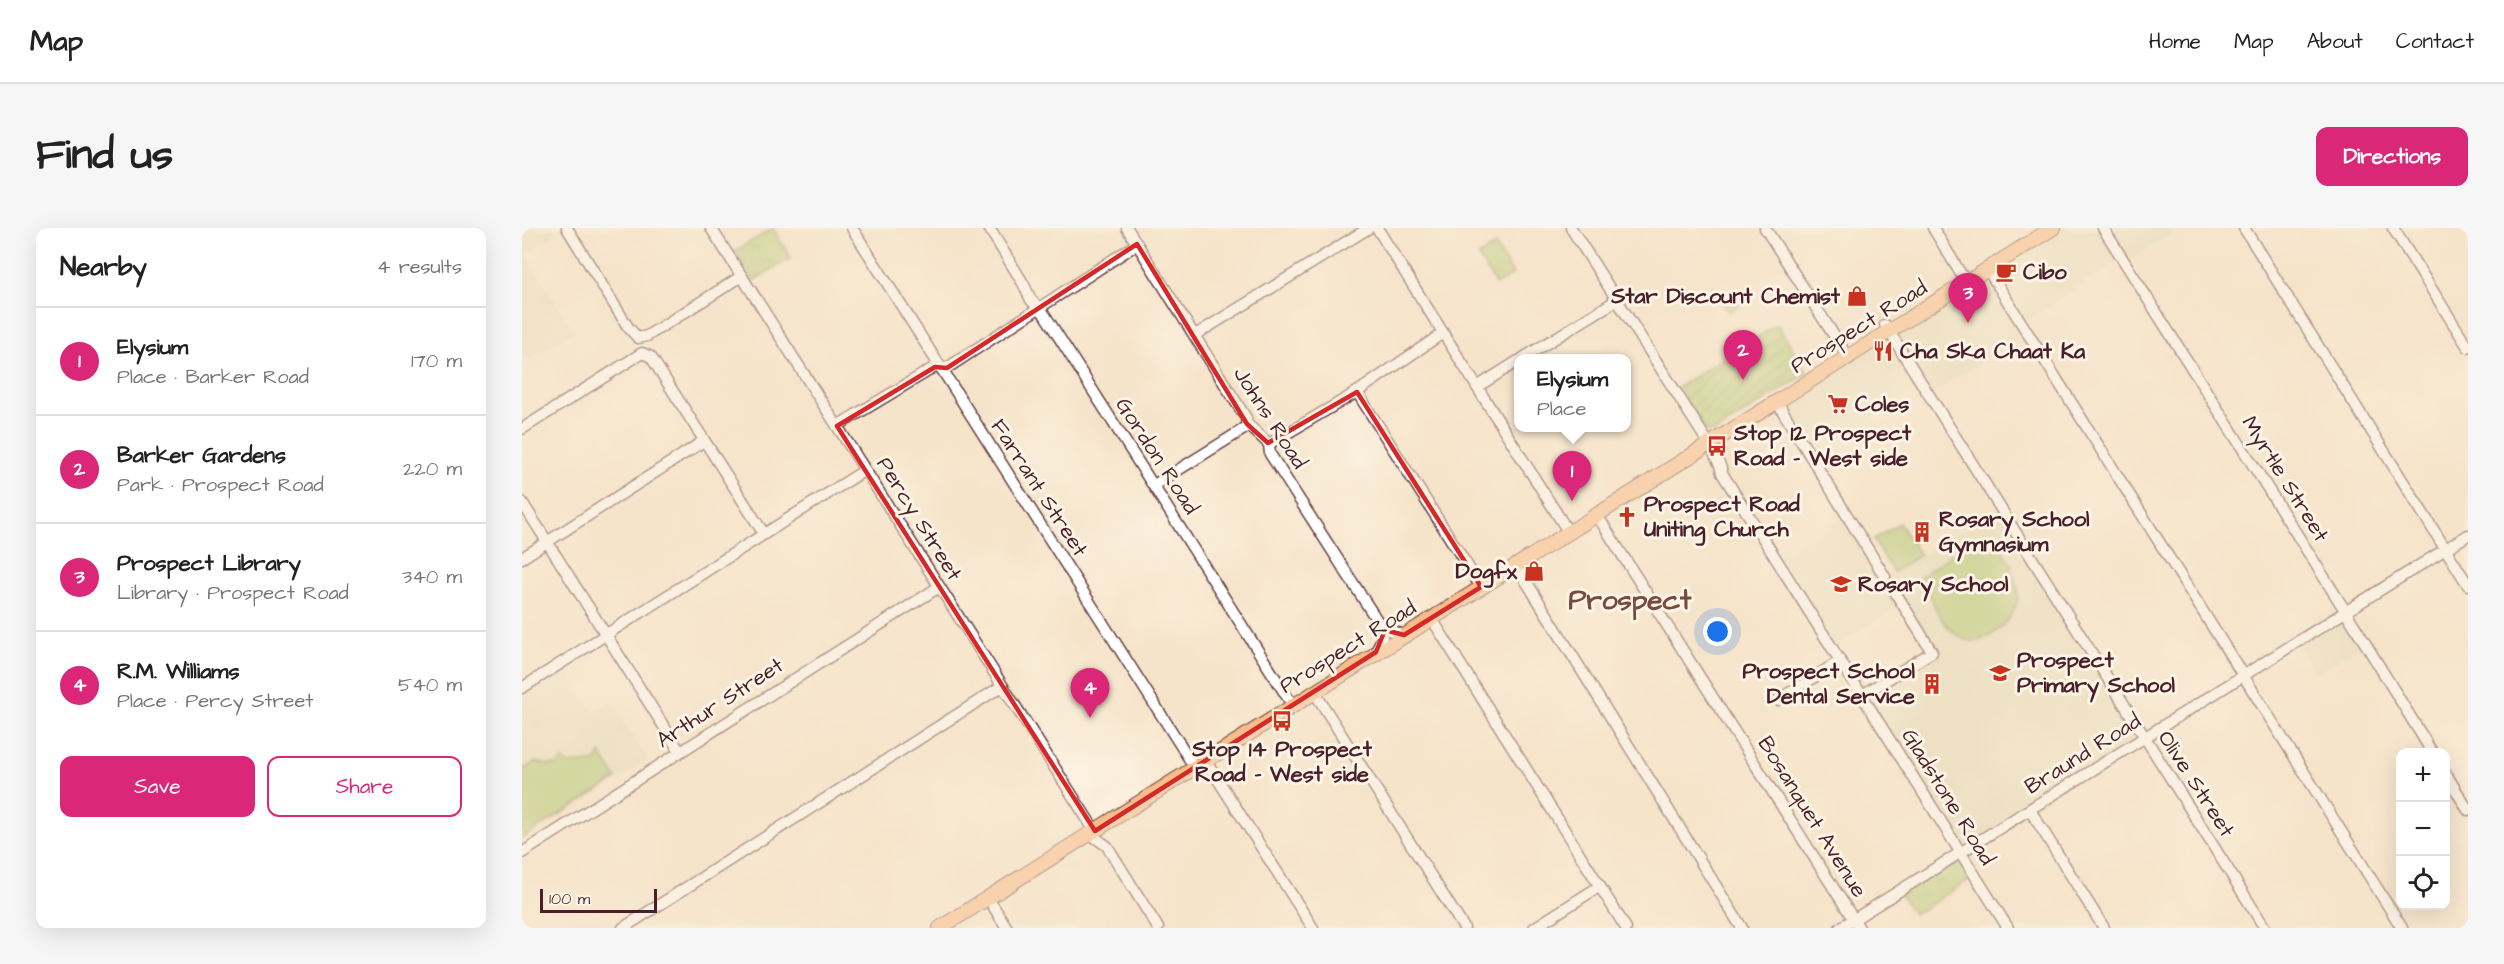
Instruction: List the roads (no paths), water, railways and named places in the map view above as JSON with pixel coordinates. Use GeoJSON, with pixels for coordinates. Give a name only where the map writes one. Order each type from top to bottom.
{"type":"FeatureCollection","features":[{"type":"Feature","properties":{"kind":"main road","name":"Prospect Road"},"geometry":{"type":"LineString","coordinates":[[940,928],[1778,402],[1802,381],[1965,280],[2039,228]]}},
{"type":"Feature","properties":{"kind":"main road","name":"Prospect Road"},"geometry":{"type":"LineString","coordinates":[[1965,280],[1988,270],[2054,228]]}},
{"type":"Feature","properties":{"kind":"street","name":"Percy Street"},"geometry":{"type":"LineString","coordinates":[[711,228],[1096,830]]}},
{"type":"Feature","properties":{"kind":"street","name":"Farrant Street"},"geometry":{"type":"LineString","coordinates":[[852,228],[941,368],[1201,764],[1313,928]]}},
{"type":"Feature","properties":{"kind":"street","name":"Gordon Road"},"geometry":{"type":"LineString","coordinates":[[989,228],[1031,300],[1043,312],[1293,706]]}},
{"type":"Feature","properties":{"kind":"street","name":"Johns Road"},"geometry":{"type":"LineString","coordinates":[[1127,228],[1246,418],[1247,424],[1269,444],[1270,454],[1382,628]]}},
{"type":"Feature","properties":{"kind":"street"},"geometry":{"type":"LineString","coordinates":[[1195,335],[1369,228]]}},
{"type":"Feature","properties":{"kind":"street"},"geometry":{"type":"LineString","coordinates":[[1377,228],[1569,533]]}},
{"type":"Feature","properties":{"kind":"street"},"geometry":{"type":"LineString","coordinates":[[1571,228],[1706,446]]}},
{"type":"Feature","properties":{"kind":"street"},"geometry":{"type":"LineString","coordinates":[[1765,228],[1846,355]]}},
{"type":"Feature","properties":{"kind":"street"},"geometry":{"type":"LineString","coordinates":[[1933,228],[1965,280]]}},
{"type":"Feature","properties":{"kind":"street","name":"Myrtle Street"},"geometry":{"type":"LineString","coordinates":[[2103,228],[2346,612],[2429,748]]}},
{"type":"Feature","properties":{"kind":"street"},"geometry":{"type":"LineString","coordinates":[[2244,228],[2468,585]]}},
{"type":"Feature","properties":{"kind":"street"},"geometry":{"type":"LineString","coordinates":[[2393,228],[2468,347]]}},
{"type":"Feature","properties":{"kind":"street"},"geometry":{"type":"LineString","coordinates":[[570,232],[634,335],[641,338],[742,276]]}},
{"type":"Feature","properties":{"kind":"street"},"geometry":{"type":"LineString","coordinates":[[837,426],[935,367],[947,368],[1137,244]]}},
{"type":"Feature","properties":{"kind":"street"},"geometry":{"type":"LineString","coordinates":[[1988,270],[2402,928]]}},
{"type":"Feature","properties":{"kind":"street"},"geometry":{"type":"LineString","coordinates":[[1529,354],[1617,300]]}},
{"type":"Feature","properties":{"kind":"street","name":"Olive Street"},"geometry":{"type":"LineString","coordinates":[[1887,329],[2265,928]]}},
{"type":"Feature","properties":{"kind":"street"},"geometry":{"type":"LineString","coordinates":[[1269,444],[1357,392],[1443,333]]}},
{"type":"Feature","properties":{"kind":"street"},"geometry":{"type":"LineString","coordinates":[[522,429],[642,353],[651,357],[764,534]]}},
{"type":"Feature","properties":{"kind":"street"},"geometry":{"type":"LineString","coordinates":[[1477,387],[1514,364]]}},
{"type":"Feature","properties":{"kind":"street"},"geometry":{"type":"LineString","coordinates":[[1357,392],[1481,587]]}},
{"type":"Feature","properties":{"kind":"street"},"geometry":{"type":"LineString","coordinates":[[1778,402],[1885,577]]}},
{"type":"Feature","properties":{"kind":"street"},"geometry":{"type":"LineString","coordinates":[[1154,485],[1244,429],[1247,424]]}},
{"type":"Feature","properties":{"kind":"street"},"geometry":{"type":"LineString","coordinates":[[522,558],[705,441]]}},
{"type":"Feature","properties":{"kind":"street","name":"Gladstone Road"},"geometry":{"type":"LineString","coordinates":[[1706,446],[1712,452],[1722,472],[2008,928]]}},
{"type":"Feature","properties":{"kind":"street","name":"Gladstone Road"},"geometry":{"type":"LineString","coordinates":[[1706,446],[1705,455],[1717,471],[1722,472]]}},
{"type":"Feature","properties":{"kind":"street"},"geometry":{"type":"LineString","coordinates":[[522,688],[865,470]]}},
{"type":"Feature","properties":{"kind":"street"},"geometry":{"type":"LineString","coordinates":[[522,502],[680,752]]}},
{"type":"Feature","properties":{"kind":"street","name":"Bosanquet Avenue"},"geometry":{"type":"LineString","coordinates":[[1598,515],[1856,924]]}},
{"type":"Feature","properties":{"kind":"street","name":"Braund Road"},"geometry":{"type":"LineString","coordinates":[[1840,928],[1856,924],[1961,853],[2468,535]]}},
{"type":"Feature","properties":{"kind":"street"},"geometry":{"type":"LineString","coordinates":[[1516,565],[1742,928]]}},
{"type":"Feature","properties":{"kind":"street","name":"Arthur Street"},"geometry":{"type":"LineString","coordinates":[[522,852],[939,587]]}},
{"type":"Feature","properties":{"kind":"street"},"geometry":{"type":"LineString","coordinates":[[1862,695],[1932,652],[1895,592]]}},
{"type":"Feature","properties":{"kind":"street"},"geometry":{"type":"LineString","coordinates":[[1432,619],[1626,928]]}},
{"type":"Feature","properties":{"kind":"street"},"geometry":{"type":"LineString","coordinates":[[1377,652],[1382,638],[1382,628],[1404,635]]}},
{"type":"Feature","properties":{"kind":"street"},"geometry":{"type":"LineString","coordinates":[[1778,700],[1840,661]]}},
{"type":"Feature","properties":{"kind":"street"},"geometry":{"type":"LineString","coordinates":[[623,928],[1002,686]]}},
{"type":"Feature","properties":{"kind":"street"},"geometry":{"type":"LineString","coordinates":[[1315,693],[1464,928]]}},
{"type":"Feature","properties":{"kind":"street"},"geometry":{"type":"LineString","coordinates":[[2450,782],[2468,810]]}},
{"type":"Feature","properties":{"kind":"street"},"geometry":{"type":"LineString","coordinates":[[2030,810],[2104,928]]}},
{"type":"Feature","properties":{"kind":"street"},"geometry":{"type":"LineString","coordinates":[[1096,830],[1158,928]]}},
{"type":"Feature","properties":{"kind":"street"},"geometry":{"type":"LineString","coordinates":[[1096,830],[1107,846]]}},
{"type":"Feature","properties":{"kind":"street"},"geometry":{"type":"LineString","coordinates":[[1533,928],[1600,886]]}},
{"type":"Feature","properties":{"kind":"street"},"geometry":{"type":"LineString","coordinates":[[988,898],[1007,928]]}},
{"type":"Feature","properties":{"kind":"place","name":"Cibo"},"geometry":{"type":"Point","coordinates":[2006,272]}},
{"type":"Feature","properties":{"kind":"place","name":"Star Discount Chemist"},"geometry":{"type":"Point","coordinates":[1857,296]}},
{"type":"Feature","properties":{"kind":"place","name":"Prospect Library"},"geometry":{"type":"Point","coordinates":[1968,323]}},
{"type":"Feature","properties":{"kind":"place","name":"Cha Ska Chaat Ka"},"geometry":{"type":"Point","coordinates":[1883,351]}},
{"type":"Feature","properties":{"kind":"place","name":"Barker Gardens"},"geometry":{"type":"Point","coordinates":[1743,380]}},
{"type":"Feature","properties":{"kind":"place","name":"Coles"},"geometry":{"type":"Point","coordinates":[1838,404]}},
{"type":"Feature","properties":{"kind":"place","name":"Stop 12 Prospect Road - West side"},"geometry":{"type":"Point","coordinates":[1717,446]}},
{"type":"Feature","properties":{"kind":"place","name":"Elysium"},"geometry":{"type":"Point","coordinates":[1572,501]}},
{"type":"Feature","properties":{"kind":"place","name":"Prospect Road Uniting Church"},"geometry":{"type":"Point","coordinates":[1627,517]}},
{"type":"Feature","properties":{"kind":"place","name":"Rosary School Gymnasium"},"geometry":{"type":"Point","coordinates":[1922,532]}},
{"type":"Feature","properties":{"kind":"place","name":"Dogfx"},"geometry":{"type":"Point","coordinates":[1534,571]}},
{"type":"Feature","properties":{"kind":"place","name":"Rosary School"},"geometry":{"type":"Point","coordinates":[1841,584]}},
{"type":"Feature","properties":{"kind":"place","name":"Prospect Primary School"},"geometry":{"type":"Point","coordinates":[2000,673]}},
{"type":"Feature","properties":{"kind":"place","name":"Prospect School Dental Service"},"geometry":{"type":"Point","coordinates":[1932,684]}},
{"type":"Feature","properties":{"kind":"place","name":"R.M. Williams"},"geometry":{"type":"Point","coordinates":[1090,718]}},
{"type":"Feature","properties":{"kind":"place","name":"Stop 14 Prospect Road - West side"},"geometry":{"type":"Point","coordinates":[1282,721]}},
{"type":"Feature","properties":{"kind":"district","name":"Prospect"},"geometry":{"type":"Point","coordinates":[1630,600]}}]}
